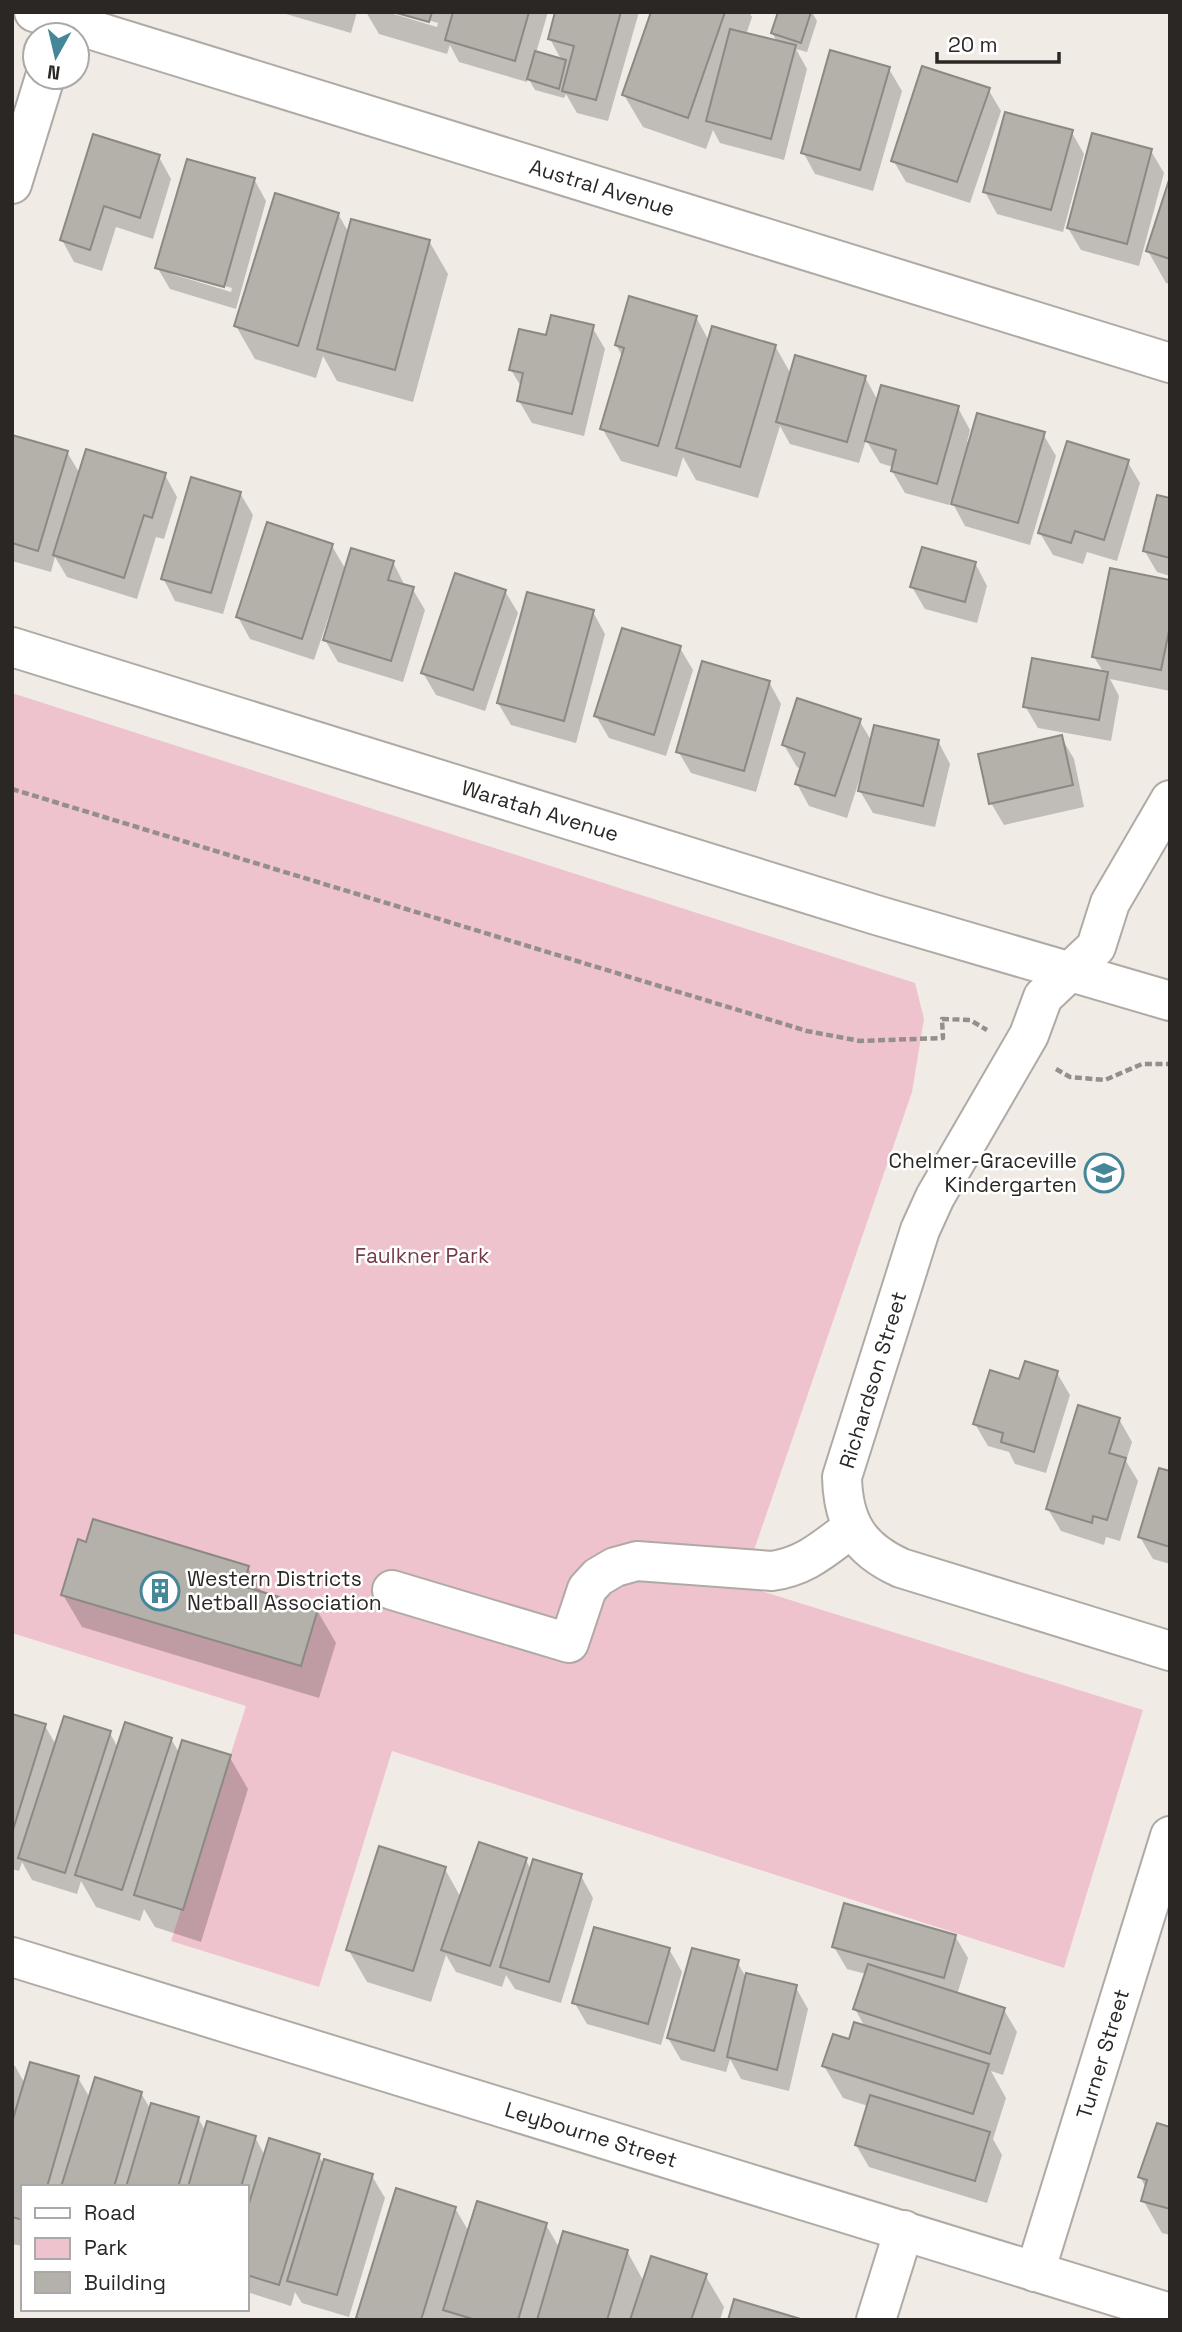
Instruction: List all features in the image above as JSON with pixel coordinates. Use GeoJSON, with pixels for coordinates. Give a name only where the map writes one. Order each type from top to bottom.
{"type":"FeatureCollection","features":[{"type":"Feature","properties":{"kind":"street","name":"Austral Avenue"},"geometry":{"type":"LineString","coordinates":[[55,20],[1170,363]]}},
{"type":"Feature","properties":{"kind":"street"},"geometry":{"type":"LineString","coordinates":[[12,184],[41,91]]}},
{"type":"Feature","properties":{"kind":"street","name":"Waratah Avenue"},"geometry":{"type":"LineString","coordinates":[[12,647],[863,911],[1170,1001]]}},
{"type":"Feature","properties":{"kind":"street","name":"Richardson Street"},"geometry":{"type":"LineString","coordinates":[[1170,800],[1110,903],[1096,947],[1043,996],[1029,1035],[935,1196],[920,1230],[842,1477],[846,1512],[861,1542],[874,1553],[901,1568],[1170,1651]]}},
{"type":"Feature","properties":{"kind":"street"},"geometry":{"type":"LineString","coordinates":[[392,1590],[569,1643],[587,1589],[598,1577],[615,1567],[637,1561],[772,1571],[806,1562],[852,1528]]}},
{"type":"Feature","properties":{"kind":"street","name":"Turner Street"},"geometry":{"type":"LineString","coordinates":[[1035,2272],[1170,1836]]}},
{"type":"Feature","properties":{"kind":"street","name":"Leybourne Street"},"geometry":{"type":"LineString","coordinates":[[12,1957],[1170,2313]]}},
{"type":"Feature","properties":{"kind":"street"},"geometry":{"type":"LineString","coordinates":[[876,2320],[904,2230]]}},
{"type":"Feature","properties":{"kind":"path"},"geometry":{"type":"LineString","coordinates":[[12,789],[807,1031],[860,1041],[943,1038],[942,1019],[970,1020],[979,1026]]}},
{"type":"Feature","properties":{"kind":"path"},"geometry":{"type":"LineString","coordinates":[[1050,1066],[1070,1077],[1105,1080],[1142,1064],[1170,1064]]}},
{"type":"Feature","properties":{"kind":"green space","name":"Faulkner Park"},"geometry":{"type":"Polygon","coordinates":[[[12,693],[915,983],[924,1019],[912,1092],[742,1585],[1143,1710],[1064,1968],[392,1751],[319,1987],[171,1941],[246,1706],[12,1633],[12,693]]]}},
{"type":"Feature","properties":{"kind":"building"},"geometry":{"type":"Polygon","coordinates":[[[393,12],[432,12],[429,22],[393,12]]]}},
{"type":"Feature","properties":{"kind":"building"},"geometry":{"type":"Polygon","coordinates":[[[453,12],[529,12],[515,61],[445,40],[453,12]]]}},
{"type":"Feature","properties":{"kind":"building"},"geometry":{"type":"Polygon","coordinates":[[[555,12],[621,12],[596,100],[562,91],[574,46],[548,39],[555,12]]]}},
{"type":"Feature","properties":{"kind":"building"},"geometry":{"type":"Polygon","coordinates":[[[651,12],[725,12],[688,118],[622,95],[651,12]]]}},
{"type":"Feature","properties":{"kind":"building"},"geometry":{"type":"Polygon","coordinates":[[[778,12],[811,12],[801,43],[771,33],[778,12]]]}},
{"type":"Feature","properties":{"kind":"building"},"geometry":{"type":"Polygon","coordinates":[[[730,29],[796,45],[771,139],[706,121],[730,29]]]}},
{"type":"Feature","properties":{"kind":"building"},"geometry":{"type":"Polygon","coordinates":[[[830,50],[890,67],[860,170],[801,153],[830,50]]]}},
{"type":"Feature","properties":{"kind":"building"},"geometry":{"type":"Polygon","coordinates":[[[535,51],[566,60],[559,89],[527,79],[535,51]]]}},
{"type":"Feature","properties":{"kind":"building"},"geometry":{"type":"Polygon","coordinates":[[[922,66],[990,88],[957,182],[891,161],[922,66]]]}},
{"type":"Feature","properties":{"kind":"building"},"geometry":{"type":"Polygon","coordinates":[[[1005,112],[1073,130],[1051,210],[983,192],[1005,112]]]}},
{"type":"Feature","properties":{"kind":"building"},"geometry":{"type":"Polygon","coordinates":[[[1092,133],[1152,149],[1127,244],[1067,228],[1092,133]]]}},
{"type":"Feature","properties":{"kind":"building"},"geometry":{"type":"Polygon","coordinates":[[[93,134],[160,155],[140,218],[104,206],[90,250],[60,240],[93,134]]]}},
{"type":"Feature","properties":{"kind":"building"},"geometry":{"type":"Polygon","coordinates":[[[187,159],[255,178],[224,287],[155,268],[187,159]]]}},
{"type":"Feature","properties":{"kind":"building"},"geometry":{"type":"Polygon","coordinates":[[[1170,177],[1170,259],[1146,251],[1170,177]]]}},
{"type":"Feature","properties":{"kind":"building"},"geometry":{"type":"Polygon","coordinates":[[[275,193],[339,213],[298,346],[234,326],[275,193]]]}},
{"type":"Feature","properties":{"kind":"building"},"geometry":{"type":"Polygon","coordinates":[[[351,219],[430,240],[395,370],[317,349],[351,219]]]}},
{"type":"Feature","properties":{"kind":"building"},"geometry":{"type":"Polygon","coordinates":[[[629,296],[697,316],[658,446],[600,429],[624,348],[615,345],[629,296]]]}},
{"type":"Feature","properties":{"kind":"building"},"geometry":{"type":"Polygon","coordinates":[[[551,315],[594,325],[572,414],[517,401],[523,373],[509,370],[519,329],[546,335],[551,315]]]}},
{"type":"Feature","properties":{"kind":"building"},"geometry":{"type":"Polygon","coordinates":[[[712,326],[776,345],[740,467],[676,448],[712,326]]]}},
{"type":"Feature","properties":{"kind":"building"},"geometry":{"type":"Polygon","coordinates":[[[795,355],[866,376],[847,442],[776,422],[795,355]]]}},
{"type":"Feature","properties":{"kind":"building"},"geometry":{"type":"Polygon","coordinates":[[[881,385],[959,406],[937,484],[891,471],[896,450],[865,441],[881,385]]]}},
{"type":"Feature","properties":{"kind":"building"},"geometry":{"type":"Polygon","coordinates":[[[977,413],[1045,432],[1018,523],[951,504],[977,413]]]}},
{"type":"Feature","properties":{"kind":"building"},"geometry":{"type":"Polygon","coordinates":[[[12,435],[68,451],[38,551],[12,543],[12,435]]]}},
{"type":"Feature","properties":{"kind":"building"},"geometry":{"type":"Polygon","coordinates":[[[1067,441],[1129,460],[1104,540],[1075,531],[1071,543],[1038,533],[1067,441]]]}},
{"type":"Feature","properties":{"kind":"building"},"geometry":{"type":"Polygon","coordinates":[[[86,449],[166,473],[152,518],[144,515],[124,578],[53,555],[86,449]]]}},
{"type":"Feature","properties":{"kind":"building"},"geometry":{"type":"Polygon","coordinates":[[[191,477],[241,492],[211,593],[161,579],[191,477]]]}},
{"type":"Feature","properties":{"kind":"building"},"geometry":{"type":"Polygon","coordinates":[[[1157,495],[1170,498],[1170,558],[1143,551],[1157,495]]]}},
{"type":"Feature","properties":{"kind":"building"},"geometry":{"type":"Polygon","coordinates":[[[267,522],[333,544],[302,639],[236,617],[267,522]]]}},
{"type":"Feature","properties":{"kind":"building"},"geometry":{"type":"Polygon","coordinates":[[[922,547],[976,562],[965,602],[910,587],[922,547]]]}},
{"type":"Feature","properties":{"kind":"building"},"geometry":{"type":"Polygon","coordinates":[[[351,548],[394,561],[388,580],[414,587],[391,661],[323,640],[351,548]]]}},
{"type":"Feature","properties":{"kind":"building"},"geometry":{"type":"Polygon","coordinates":[[[1110,568],[1170,580],[1170,626],[1161,670],[1092,657],[1110,568]]]}},
{"type":"Feature","properties":{"kind":"building"},"geometry":{"type":"Polygon","coordinates":[[[455,573],[506,590],[473,690],[421,673],[455,573]]]}},
{"type":"Feature","properties":{"kind":"building"},"geometry":{"type":"Polygon","coordinates":[[[527,592],[594,610],[564,721],[497,703],[527,592]]]}},
{"type":"Feature","properties":{"kind":"building"},"geometry":{"type":"Polygon","coordinates":[[[622,628],[681,646],[654,735],[594,716],[622,628]]]}},
{"type":"Feature","properties":{"kind":"building"},"geometry":{"type":"Polygon","coordinates":[[[1032,658],[1108,672],[1099,720],[1023,707],[1032,658]]]}},
{"type":"Feature","properties":{"kind":"building"},"geometry":{"type":"Polygon","coordinates":[[[702,661],[770,681],[744,771],[676,752],[702,661]]]}},
{"type":"Feature","properties":{"kind":"building"},"geometry":{"type":"Polygon","coordinates":[[[797,698],[861,719],[835,796],[795,784],[805,753],[782,745],[797,698]]]}},
{"type":"Feature","properties":{"kind":"building"},"geometry":{"type":"Polygon","coordinates":[[[874,725],[939,740],[923,806],[858,791],[874,725]]]}},
{"type":"Feature","properties":{"kind":"building"},"geometry":{"type":"Polygon","coordinates":[[[1062,735],[1073,785],[989,804],[978,754],[1062,735]]]}},
{"type":"Feature","properties":{"kind":"building"},"geometry":{"type":"Polygon","coordinates":[[[1025,1361],[1058,1371],[1034,1452],[1001,1442],[1003,1433],[973,1424],[990,1370],[1019,1379],[1025,1361]]]}},
{"type":"Feature","properties":{"kind":"building"},"geometry":{"type":"Polygon","coordinates":[[[1078,1405],[1120,1418],[1109,1453],[1126,1458],[1107,1520],[1093,1516],[1092,1523],[1046,1509],[1078,1405]]]}},
{"type":"Feature","properties":{"kind":"building"},"geometry":{"type":"Polygon","coordinates":[[[1159,1468],[1170,1471],[1170,1547],[1138,1537],[1159,1468]]]}},
{"type":"Feature","properties":{"kind":"building","name":"Western Districts Netball Association"},"geometry":{"type":"Polygon","coordinates":[[[93,1519],[249,1566],[243,1586],[318,1609],[301,1666],[61,1595],[78,1539],[86,1542],[93,1519]]]}},
{"type":"Feature","properties":{"kind":"building"},"geometry":{"type":"Polygon","coordinates":[[[12,1714],[46,1724],[12,1833],[12,1714]]]}},
{"type":"Feature","properties":{"kind":"building"},"geometry":{"type":"Polygon","coordinates":[[[64,1716],[111,1731],[65,1873],[18,1858],[64,1716]]]}},
{"type":"Feature","properties":{"kind":"building"},"geometry":{"type":"Polygon","coordinates":[[[125,1722],[172,1738],[122,1890],[75,1875],[125,1722]]]}},
{"type":"Feature","properties":{"kind":"building"},"geometry":{"type":"Polygon","coordinates":[[[182,1740],[231,1755],[183,1910],[134,1895],[182,1740]]]}},
{"type":"Feature","properties":{"kind":"building"},"geometry":{"type":"Polygon","coordinates":[[[479,1842],[527,1858],[490,1966],[441,1950],[479,1842]]]}},
{"type":"Feature","properties":{"kind":"building"},"geometry":{"type":"Polygon","coordinates":[[[379,1846],[446,1867],[413,1971],[346,1950],[379,1846]]]}},
{"type":"Feature","properties":{"kind":"building"},"geometry":{"type":"Polygon","coordinates":[[[533,1859],[582,1874],[549,1982],[500,1967],[533,1859]]]}},
{"type":"Feature","properties":{"kind":"building"},"geometry":{"type":"Polygon","coordinates":[[[844,1903],[956,1935],[944,1978],[832,1947],[844,1903]]]}},
{"type":"Feature","properties":{"kind":"building"},"geometry":{"type":"Polygon","coordinates":[[[594,1927],[670,1948],[648,2024],[572,2003],[594,1927]]]}},
{"type":"Feature","properties":{"kind":"building"},"geometry":{"type":"Polygon","coordinates":[[[692,1948],[739,1960],[714,2051],[667,2038],[692,1948]]]}},
{"type":"Feature","properties":{"kind":"building"},"geometry":{"type":"Polygon","coordinates":[[[868,1964],[1005,2008],[990,2054],[853,2009],[868,1964]]]}},
{"type":"Feature","properties":{"kind":"building"},"geometry":{"type":"Polygon","coordinates":[[[746,1973],[797,1985],[777,2070],[727,2057],[746,1973]]]}},
{"type":"Feature","properties":{"kind":"building"},"geometry":{"type":"Polygon","coordinates":[[[854,2022],[989,2064],[973,2114],[822,2066],[833,2034],[849,2039],[854,2022]]]}},
{"type":"Feature","properties":{"kind":"building"},"geometry":{"type":"Polygon","coordinates":[[[30,2062],[79,2076],[48,2185],[21,2185],[21,2219],[12,2217],[12,2122],[30,2062]]]}},
{"type":"Feature","properties":{"kind":"building"},"geometry":{"type":"Polygon","coordinates":[[[95,2077],[142,2092],[115,2185],[62,2185],[95,2077]]]}},
{"type":"Feature","properties":{"kind":"building"},"geometry":{"type":"Polygon","coordinates":[[[870,2095],[990,2132],[975,2181],[855,2145],[870,2095]]]}},
{"type":"Feature","properties":{"kind":"building"},"geometry":{"type":"Polygon","coordinates":[[[151,2103],[199,2117],[179,2185],[127,2185],[151,2103]]]}},
{"type":"Feature","properties":{"kind":"building"},"geometry":{"type":"Polygon","coordinates":[[[207,2121],[256,2136],[242,2185],[189,2185],[207,2121]]]}},
{"type":"Feature","properties":{"kind":"building"},"geometry":{"type":"Polygon","coordinates":[[[1157,2123],[1170,2127],[1170,2209],[1141,2201],[1147,2180],[1138,2177],[1157,2123]]]}},
{"type":"Feature","properties":{"kind":"building"},"geometry":{"type":"Polygon","coordinates":[[[269,2138],[320,2154],[279,2285],[248,2275],[248,2207],[269,2138]]]}},
{"type":"Feature","properties":{"kind":"building"},"geometry":{"type":"Polygon","coordinates":[[[324,2159],[373,2174],[337,2295],[287,2281],[324,2159]]]}},
{"type":"Feature","properties":{"kind":"building"},"geometry":{"type":"Polygon","coordinates":[[[396,2188],[456,2207],[421,2320],[361,2320],[356,2318],[396,2188]]]}},
{"type":"Feature","properties":{"kind":"building"},"geometry":{"type":"Polygon","coordinates":[[[477,2201],[547,2223],[518,2320],[476,2320],[443,2310],[477,2201]]]}},
{"type":"Feature","properties":{"kind":"building"},"geometry":{"type":"Polygon","coordinates":[[[563,2231],[628,2250],[607,2320],[537,2320],[563,2231]]]}},
{"type":"Feature","properties":{"kind":"building"},"geometry":{"type":"Polygon","coordinates":[[[651,2256],[707,2274],[691,2320],[630,2320],[651,2256]]]}},
{"type":"Feature","properties":{"kind":"building"},"geometry":{"type":"Polygon","coordinates":[[[734,2299],[804,2320],[728,2320],[734,2299]]]}},
{"type":"Feature","properties":{"kind":"place","name":"Chelmer-Graceville Kindergarten"},"geometry":{"type":"Point","coordinates":[1104,1173]}},
{"type":"Feature","properties":{"kind":"place","name":"Western Districts Netball Association"},"geometry":{"type":"Point","coordinates":[160,1591]}}]}
